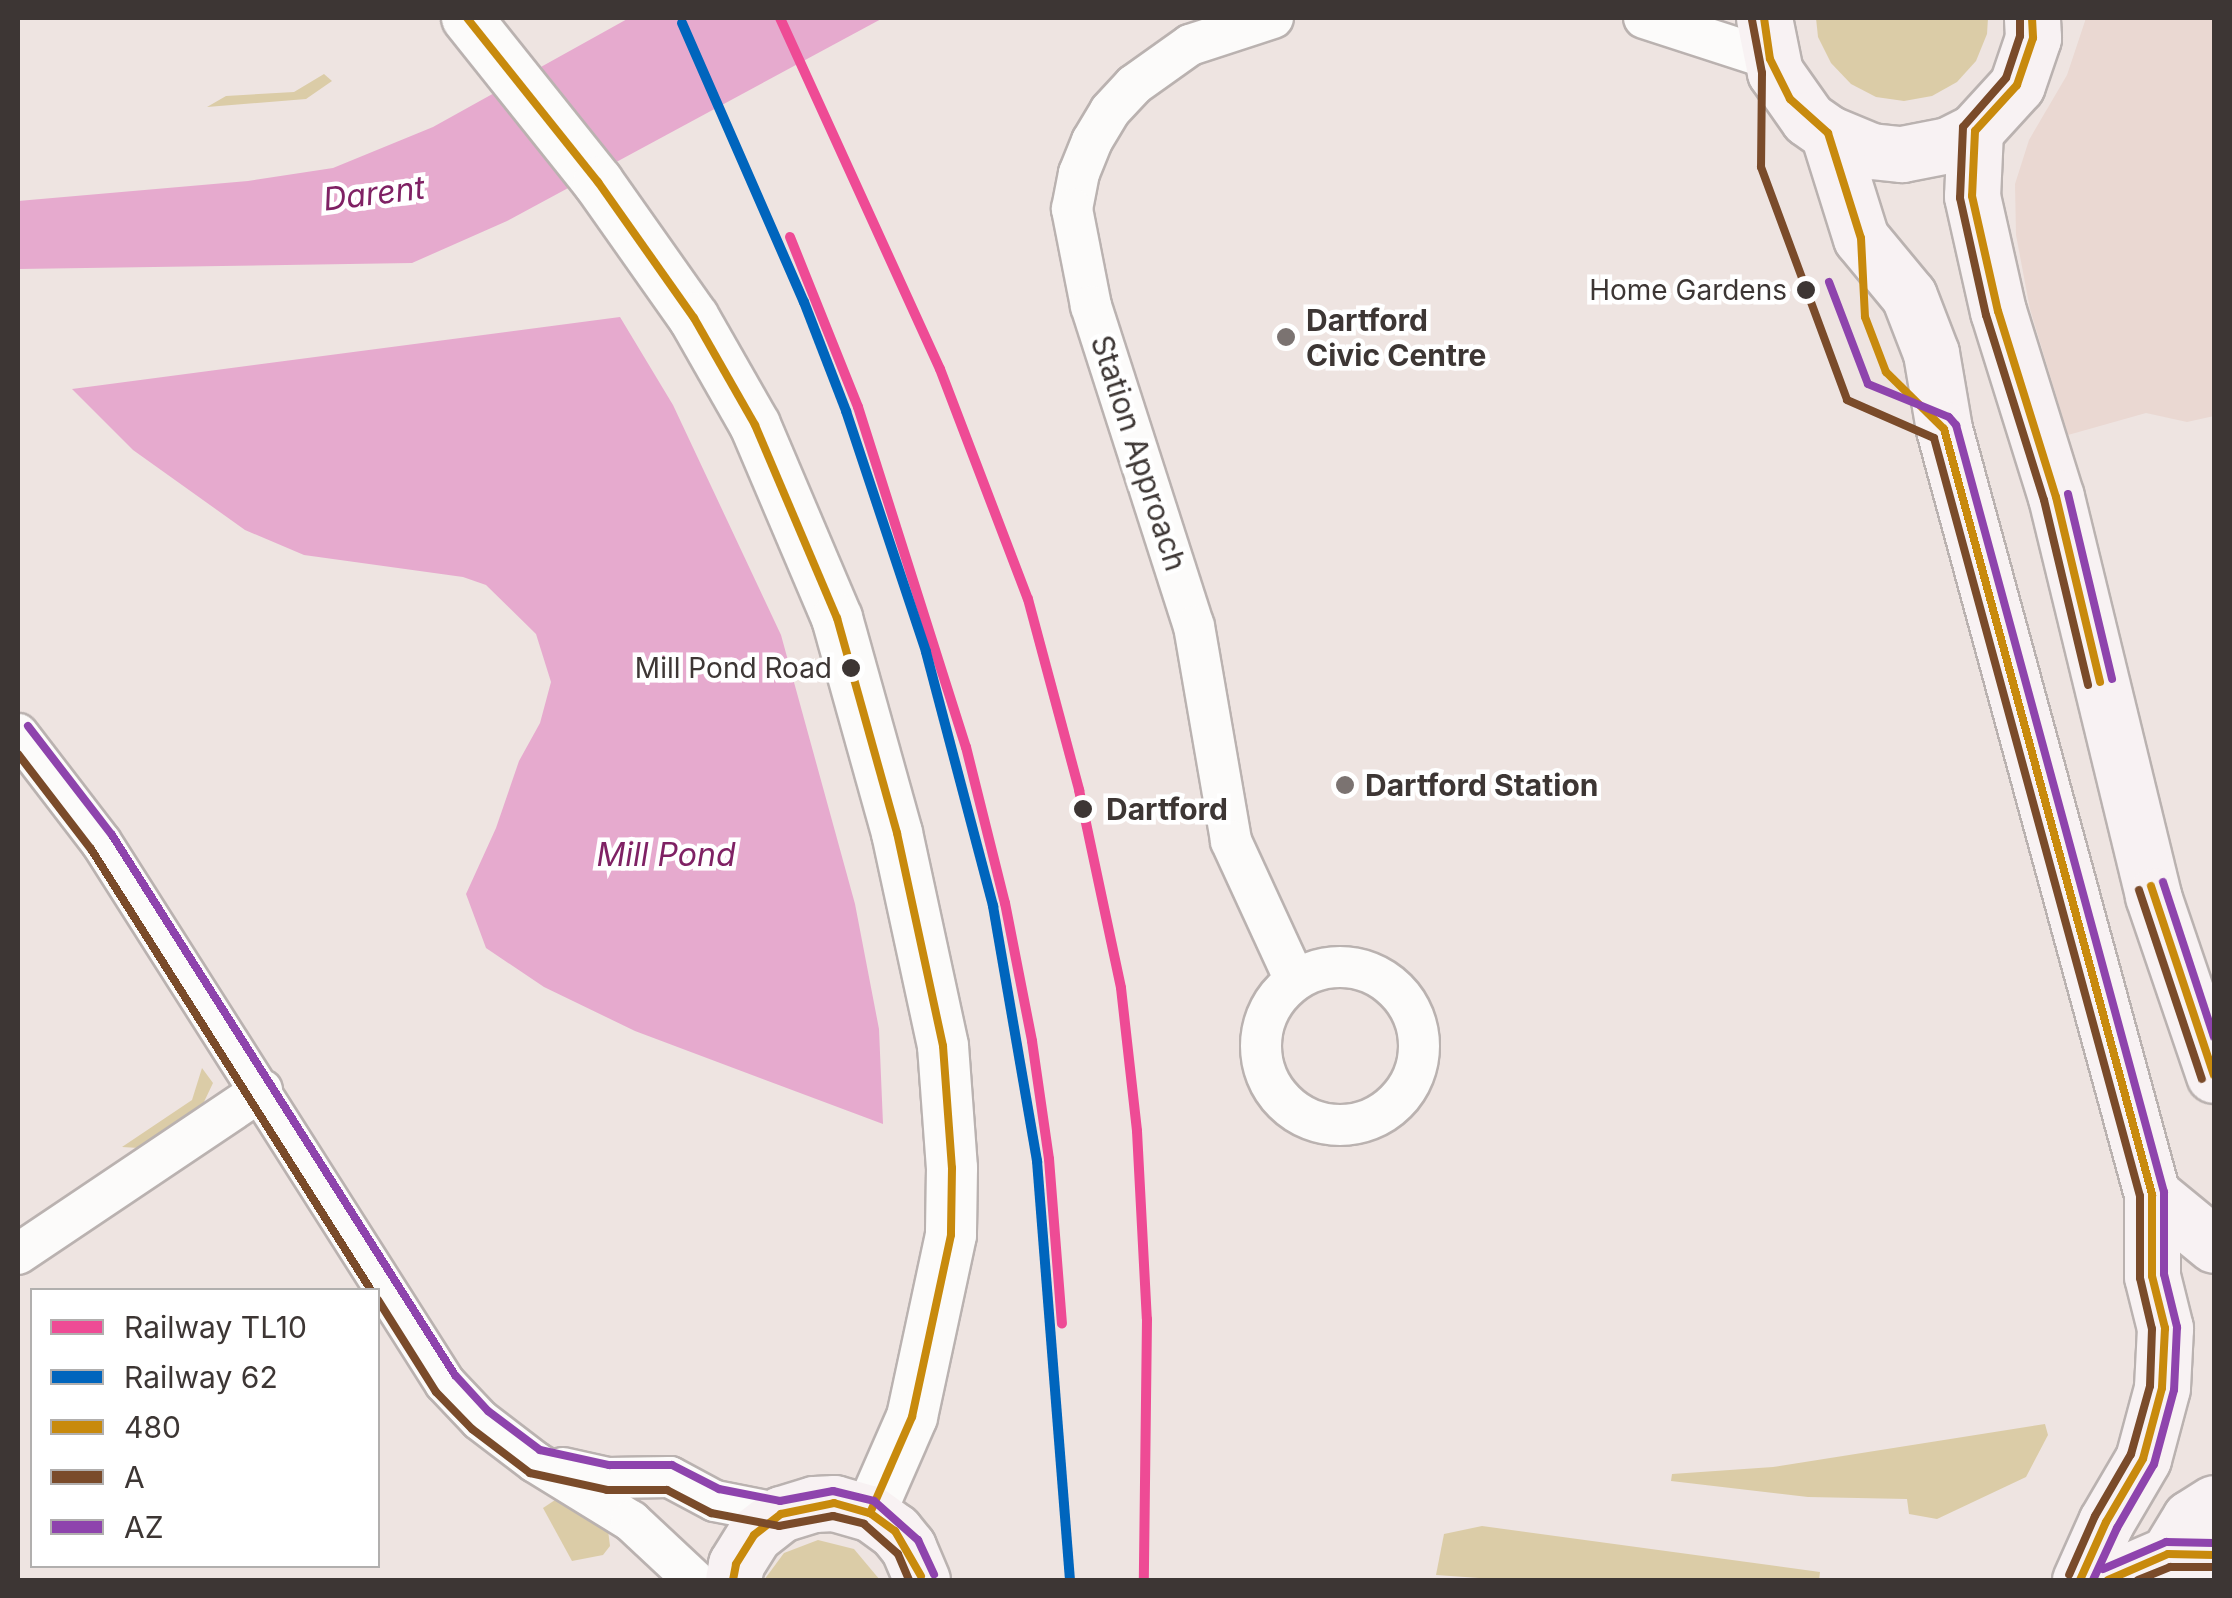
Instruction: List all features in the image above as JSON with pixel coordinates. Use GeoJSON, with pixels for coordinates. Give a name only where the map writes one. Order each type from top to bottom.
{"type":"FeatureCollection","features":[{"type":"Feature","properties":{"kind":"main road"},"geometry":{"type":"LineString","coordinates":[[1767,38],[1790,99],[1828,133],[1871,151],[1902,154],[1948,145],[1975,131],[2017,85],[2033,38],[2032,18]]}},
{"type":"Feature","properties":{"kind":"main road"},"geometry":{"type":"LineString","coordinates":[[1975,131],[1972,196],[1998,311],[2056,497],[2138,839],[2194,973],[2214,1075]]}},
{"type":"Feature","properties":{"kind":"main road"},"geometry":{"type":"LineString","coordinates":[[1828,133],[1861,238],[1909,296],[1932,352],[1944,429],[2152,1194],[2152,1276],[2164,1328],[2162,1388],[2143,1460],[2106,1522],[2080,1580]]}},
{"type":"Feature","properties":{"kind":"main road"},"geometry":{"type":"LineString","coordinates":[[2152,1194],[2214,1245]]}},
{"type":"Feature","properties":{"kind":"main road"},"geometry":{"type":"LineString","coordinates":[[733,1580],[736,1564],[754,1535],[781,1514],[814,1504],[834,1503],[870,1513],[908,1547],[922,1580]]}},
{"type":"Feature","properties":{"kind":"main road"},"geometry":{"type":"LineString","coordinates":[[2108,1580],[2191,1554],[2190,1518],[2214,1503]]}},
{"type":"Feature","properties":{"kind":"street"},"geometry":{"type":"LineString","coordinates":[[467,18],[598,182],[694,318],[775,464],[837,618],[897,833],[943,1046],[952,1168],[950,1234],[912,1417],[870,1513]]}},
{"type":"Feature","properties":{"kind":"street","name":"Station Approach"},"geometry":{"type":"LineString","coordinates":[[1273,18],[1190,45],[1134,85],[1110,111],[1092,140],[1078,173],[1072,208],[1091,306],[1194,626],[1230,840],[1295,980]]}},
{"type":"Feature","properties":{"kind":"street"},"geometry":{"type":"LineString","coordinates":[[1644,18],[1767,38]]}},
{"type":"Feature","properties":{"kind":"street"},"geometry":{"type":"LineString","coordinates":[[18,734],[102,842],[446,1383],[480,1420],[535,1462],[631,1521],[694,1580]]}},
{"type":"Feature","properties":{"kind":"street"},"geometry":{"type":"LineString","coordinates":[[1346,967],[1388,981],[1410,1007],[1419,1032],[1419,1060],[1407,1094],[1375,1118],[1349,1126],[1322,1124],[1290,1109],[1271,1088],[1261,1062],[1262,1026],[1274,1000],[1295,980],[1318,969],[1346,967]]}},
{"type":"Feature","properties":{"kind":"street"},"geometry":{"type":"LineString","coordinates":[[18,1254],[262,1090]]}},
{"type":"Feature","properties":{"kind":"street"},"geometry":{"type":"LineString","coordinates":[[535,1462],[608,1478],[670,1476],[716,1502],[781,1514]]}},
{"type":"Feature","properties":{"kind":"shaded area"},"geometry":{"type":"Polygon","coordinates":[[[1816,18],[1988,18],[1987,34],[1976,61],[1957,82],[1932,96],[1904,101],[1876,97],[1851,84],[1831,63],[1818,37],[1816,18]]]}},
{"type":"Feature","properties":{"kind":"shaded area"},"geometry":{"type":"Polygon","coordinates":[[[2086,18],[2214,18],[2214,416],[2187,422],[2146,413],[2068,435],[2030,309],[2016,235],[2015,184],[2029,140],[2067,75],[2086,18]]]}},
{"type":"Feature","properties":{"kind":"shaded area"},"geometry":{"type":"Polygon","coordinates":[[[324,74],[332,81],[306,99],[207,107],[226,96],[294,92],[324,74]]]}},
{"type":"Feature","properties":{"kind":"shaded area"},"geometry":{"type":"Polygon","coordinates":[[[202,1068],[213,1083],[203,1104],[139,1148],[122,1147],[192,1100],[202,1068]]]}},
{"type":"Feature","properties":{"kind":"shaded area"},"geometry":{"type":"Polygon","coordinates":[[[2045,1424],[2048,1435],[2026,1477],[1937,1519],[1909,1514],[1907,1499],[1808,1497],[1671,1481],[1672,1474],[1773,1467],[2045,1424]]]}},
{"type":"Feature","properties":{"kind":"shaded area"},"geometry":{"type":"Polygon","coordinates":[[[558,1498],[608,1530],[610,1546],[603,1555],[572,1561],[543,1508],[558,1498]]]}},
{"type":"Feature","properties":{"kind":"shaded area"},"geometry":{"type":"Polygon","coordinates":[[[1482,1526],[1820,1572],[1819,1580],[1508,1580],[1436,1575],[1444,1534],[1482,1526]]]}},
{"type":"Feature","properties":{"kind":"shaded area"},"geometry":{"type":"Polygon","coordinates":[[[818,1540],[854,1549],[880,1580],[764,1580],[784,1553],[818,1540]]]}},
{"type":"Feature","properties":{"kind":"water","name":"Darent"},"geometry":{"type":"Polygon","coordinates":[[[629,18],[883,18],[507,221],[412,263],[18,269],[18,201],[248,181],[333,168],[433,127],[629,18]]]}},
{"type":"Feature","properties":{"kind":"water","name":"Mill Pond"},"geometry":{"type":"Polygon","coordinates":[[[620,317],[673,405],[781,635],[855,904],[879,1029],[883,1124],[635,1031],[544,987],[486,948],[466,894],[496,828],[519,761],[540,723],[551,682],[536,634],[486,585],[463,577],[304,555],[245,530],[133,450],[72,389],[620,317]]]}},
{"type":"Feature","properties":{"kind":"rail line","name":"TL10"},"geometry":{"type":"LineString","coordinates":[[780,18],[940,369],[1028,599],[1079,790],[1121,988],[1137,1131],[1147,1319],[1144,1580]]}},
{"type":"Feature","properties":{"kind":"rail line","name":"62"},"geometry":{"type":"LineString","coordinates":[[682,23],[804,302],[846,411],[926,652],[993,906],[1037,1161],[1070,1580]]}},
{"type":"Feature","properties":{"kind":"rail line","name":"TL10"},"geometry":{"type":"LineString","coordinates":[[790,237],[858,407],[966,747],[1005,903],[1032,1041],[1049,1159],[1062,1323]]}},
{"type":"Feature","properties":{"kind":"transit line","name":"480"},"geometry":{"type":"LineString","coordinates":[[467,18],[598,182],[694,318],[755,425],[837,618],[897,833],[943,1046],[952,1168],[951,1235],[912,1417],[870,1513]]}},
{"type":"Feature","properties":{"kind":"transit line","name":"480"},"geometry":{"type":"LineString","coordinates":[[1764,18],[1770,59],[1790,99],[1828,133],[1861,238],[1865,317],[1886,372],[1944,429],[2152,1194],[2152,1276],[2165,1328],[2162,1388],[2143,1459],[2106,1522],[2080,1580]]}},
{"type":"Feature","properties":{"kind":"transit line","name":"480"},"geometry":{"type":"LineString","coordinates":[[2032,18],[2033,38],[2017,85],[1975,131],[1972,196],[1998,311],[2056,497],[2100,682]]}},
{"type":"Feature","properties":{"kind":"transit line","name":"A"},"geometry":{"type":"LineString","coordinates":[[2020,19],[2020,36],[2006,78],[1963,127],[1960,198],[1986,315],[2044,500],[2088,685]]}},
{"type":"Feature","properties":{"kind":"transit line","name":"A"},"geometry":{"type":"LineString","coordinates":[[1752,20],[1762,73],[1761,167],[1847,400],[1934,438],[2140,1196],[2140,1278],[2152,1329],[2150,1386],[2131,1454],[2095,1516],[2069,1575]]}},
{"type":"Feature","properties":{"kind":"transit line","name":"AZ"},"geometry":{"type":"LineString","coordinates":[[1829,282],[1868,384],[1949,417],[1956,425],[2164,1192],[2164,1274],[2177,1327],[2174,1390],[2154,1464],[2093,1580]]}},
{"type":"Feature","properties":{"kind":"transit line","name":"AZ"},"geometry":{"type":"LineString","coordinates":[[2068,494],[2112,679]]}},
{"type":"Feature","properties":{"kind":"transit line","name":"AZ"},"geometry":{"type":"LineString","coordinates":[[28,726],[112,835],[455,1375],[488,1411],[540,1450],[609,1465],[672,1465],[719,1489],[780,1501],[833,1491],[874,1501],[918,1540],[934,1575]]}},
{"type":"Feature","properties":{"kind":"transit line","name":"A"},"geometry":{"type":"LineString","coordinates":[[18,754],[91,849],[370,1288]]}},
{"type":"Feature","properties":{"kind":"transit line","name":"AZ"},"geometry":{"type":"LineString","coordinates":[[2163,882],[2214,1037]]}},
{"type":"Feature","properties":{"kind":"transit line","name":"480"},"geometry":{"type":"LineString","coordinates":[[2151,886],[2214,1075]]}},
{"type":"Feature","properties":{"kind":"transit line","name":"A"},"geometry":{"type":"LineString","coordinates":[[2139,890],[2202,1079]]}},
{"type":"Feature","properties":{"kind":"transit line","name":"A"},"geometry":{"type":"LineString","coordinates":[[380,1303],[436,1392],[472,1429],[530,1473],[607,1490],[667,1490],[711,1513],[779,1526],[833,1516],[864,1524],[898,1554],[909,1580]]}},
{"type":"Feature","properties":{"kind":"transit line","name":"480"},"geometry":{"type":"LineString","coordinates":[[733,1580],[736,1564],[754,1535],[781,1514],[834,1503],[870,1513],[895,1531],[921,1576]]}},
{"type":"Feature","properties":{"kind":"transit line","name":"AZ"},"geometry":{"type":"LineString","coordinates":[[2103,1569],[2166,1542],[2214,1543]]}},
{"type":"Feature","properties":{"kind":"transit line","name":"480"},"geometry":{"type":"LineString","coordinates":[[2108,1580],[2168,1554],[2214,1555]]}},
{"type":"Feature","properties":{"kind":"transit line","name":"A"},"geometry":{"type":"LineString","coordinates":[[2138,1580],[2170,1567],[2214,1567]]}},
{"type":"Feature","properties":{"kind":"place","name":"Home Gardens"},"geometry":{"type":"Point","coordinates":[1806,290]}},
{"type":"Feature","properties":{"kind":"place","name":"Dartford Civic Centre"},"geometry":{"type":"Point","coordinates":[1286,337]}},
{"type":"Feature","properties":{"kind":"place","name":"Mill Pond Road"},"geometry":{"type":"Point","coordinates":[851,668]}},
{"type":"Feature","properties":{"kind":"place","name":"Dartford Station"},"geometry":{"type":"Point","coordinates":[1345,785]}},
{"type":"Feature","properties":{"kind":"place","name":"Dartford"},"geometry":{"type":"Point","coordinates":[1083,809]}}]}
